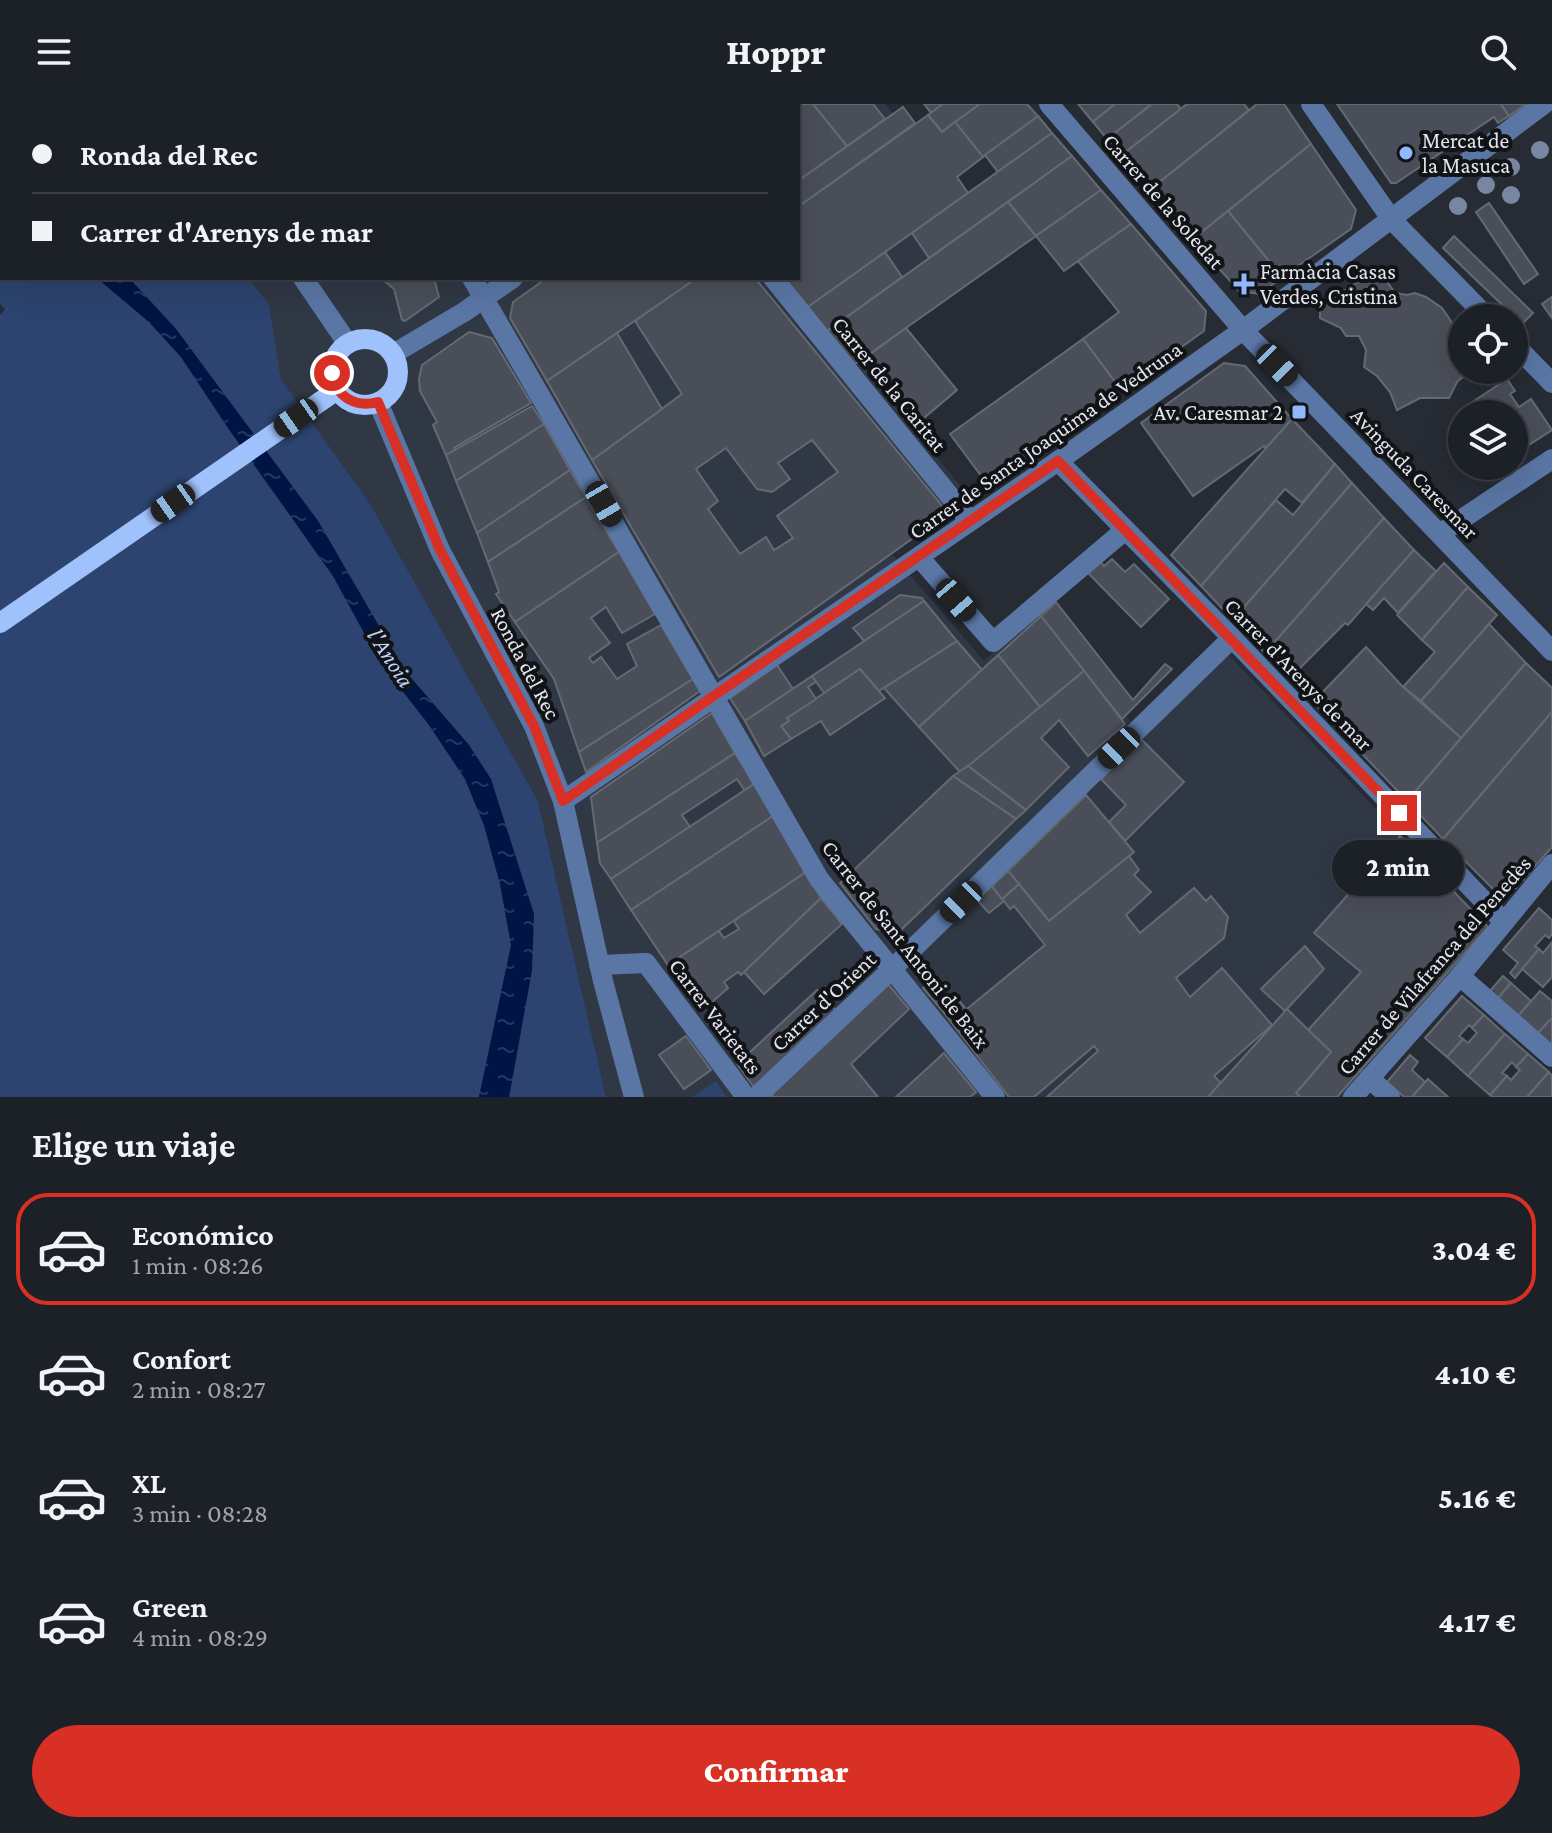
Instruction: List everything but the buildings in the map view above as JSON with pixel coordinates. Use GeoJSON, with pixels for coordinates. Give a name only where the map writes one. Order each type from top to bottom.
{"type":"FeatureCollection","features":[{"type":"Feature","properties":{"kind":"main road"},"geometry":{"type":"LineString","coordinates":[[360,339],[372,340],[384,345],[393,354],[397,363],[397,381],[386,397],[367,405],[356,403],[337,390],[333,364],[348,344],[360,339]]}},
{"type":"Feature","properties":{"kind":"main road"},"geometry":{"type":"LineString","coordinates":[[0,623],[337,390]]}},
{"type":"Feature","properties":{"kind":"street","name":"Carrer de la Soledat"},"geometry":{"type":"LineString","coordinates":[[1049,104],[1243,330]]}},
{"type":"Feature","properties":{"kind":"street"},"geometry":{"type":"LineString","coordinates":[[1311,104],[1392,220],[1474,304]]}},
{"type":"Feature","properties":{"kind":"street","name":"Carrer de Santa Joaquima de Vedruna"},"geometry":{"type":"LineString","coordinates":[[563,801],[1243,330],[1544,104]]}},
{"type":"Feature","properties":{"kind":"street"},"geometry":{"type":"LineString","coordinates":[[304,280],[348,344]]}},
{"type":"Feature","properties":{"kind":"street","name":"Carrer de Sant Antoni de Baix"},"geometry":{"type":"LineString","coordinates":[[473,280],[819,879],[992,1096]]}},
{"type":"Feature","properties":{"kind":"street"},"geometry":{"type":"LineString","coordinates":[[393,354],[510,280]]}},
{"type":"Feature","properties":{"kind":"street","name":"Carrer de la Caritat"},"geometry":{"type":"LineString","coordinates":[[775,280],[970,521]]}},
{"type":"Feature","properties":{"kind":"street","name":"Avinguda Caresmar"},"geometry":{"type":"LineString","coordinates":[[1243,330],[1552,651]]}},
{"type":"Feature","properties":{"kind":"street"},"geometry":{"type":"LineString","coordinates":[[1528,358],[1552,383]]}},
{"type":"Feature","properties":{"kind":"street","name":"Ronda del Rec"},"geometry":{"type":"LineString","coordinates":[[378,402],[440,550],[534,726],[563,801],[599,965],[634,1097]]}},
{"type":"Feature","properties":{"kind":"street"},"geometry":{"type":"LineString","coordinates":[[1441,533],[1552,459]]}},
{"type":"Feature","properties":{"kind":"street","name":"Carrer d'Arenys de mar"},"geometry":{"type":"LineString","coordinates":[[1058,461],[1504,922]]}},
{"type":"Feature","properties":{"kind":"street"},"geometry":{"type":"LineString","coordinates":[[919,557],[993,642],[1125,530]]}},
{"type":"Feature","properties":{"kind":"street","name":"Carrer d'Orient"},"geometry":{"type":"LineString","coordinates":[[756,1097],[1232,638]]}},
{"type":"Feature","properties":{"kind":"street","name":"Carrer de Vilafranca del Penedès"},"geometry":{"type":"LineString","coordinates":[[1353,1097],[1551,867]]}},
{"type":"Feature","properties":{"kind":"street","name":"Carrer Varietats"},"geometry":{"type":"LineString","coordinates":[[599,965],[646,963],[746,1097]]}},
{"type":"Feature","properties":{"kind":"street"},"geometry":{"type":"LineString","coordinates":[[1460,976],[1552,1057]]}},
{"type":"Feature","properties":{"kind":"street"},"geometry":{"type":"LineString","coordinates":[[1369,1078],[1390,1097]]}},
{"type":"Feature","properties":{"kind":"shaded area"},"geometry":{"type":"Polygon","coordinates":[[[800,104],[885,104],[1005,252],[860,362],[971,499],[892,554],[984,661],[1040,608],[1132,723],[1219,645],[1489,927],[1342,1097],[606,1097],[538,801],[371,505],[281,379],[269,304],[250,280],[800,280],[800,104]]]}},
{"type":"Feature","properties":{"kind":"shaded area"},"geometry":{"type":"Polygon","coordinates":[[[0,280],[99,280],[149,322],[181,357],[333,576],[380,662],[429,725],[465,779],[484,825],[512,946],[479,1097],[0,1097],[0,315],[5,309],[0,304],[0,280]]]}},
{"type":"Feature","properties":{"kind":"shaded area"},"geometry":{"type":"Polygon","coordinates":[[[131,280],[250,280],[269,304],[281,379],[371,505],[538,801],[606,1097],[509,1097],[532,970],[469,745],[405,671],[318,521],[176,329],[131,280]]]}},
{"type":"Feature","properties":{"kind":"shaded area"},"geometry":{"type":"Polygon","coordinates":[[[716,1081],[726,1097],[692,1097],[716,1081]]]}},
{"type":"Feature","properties":{"kind":"water","name":"l'Anoia"},"geometry":{"type":"Polygon","coordinates":[[[99,280],[131,280],[176,329],[318,521],[405,671],[469,745],[491,779],[534,914],[532,970],[509,1097],[479,1097],[511,945],[500,884],[484,825],[465,779],[429,725],[380,662],[333,576],[181,357],[149,322],[99,280]]]}},
{"type":"Feature","properties":{"kind":"place","name":"Mercat de la Masuca"},"geometry":{"type":"Point","coordinates":[1406,153]}},
{"type":"Feature","properties":{"kind":"place","name":"Farmàcia Casas Verdes, Cristina"},"geometry":{"type":"Point","coordinates":[1244,284]}},
{"type":"Feature","properties":{"kind":"place","name":"Av. Caresmar 2"},"geometry":{"type":"Point","coordinates":[1299,412]}},
{"type":"Feature","properties":{"kind":"route"},"geometry":{"type":"LineString","coordinates":[[332,373],[337,390],[345,398],[367,405],[378,402],[440,550],[534,726],[563,801],[1058,461],[1399,813]]}}]}
